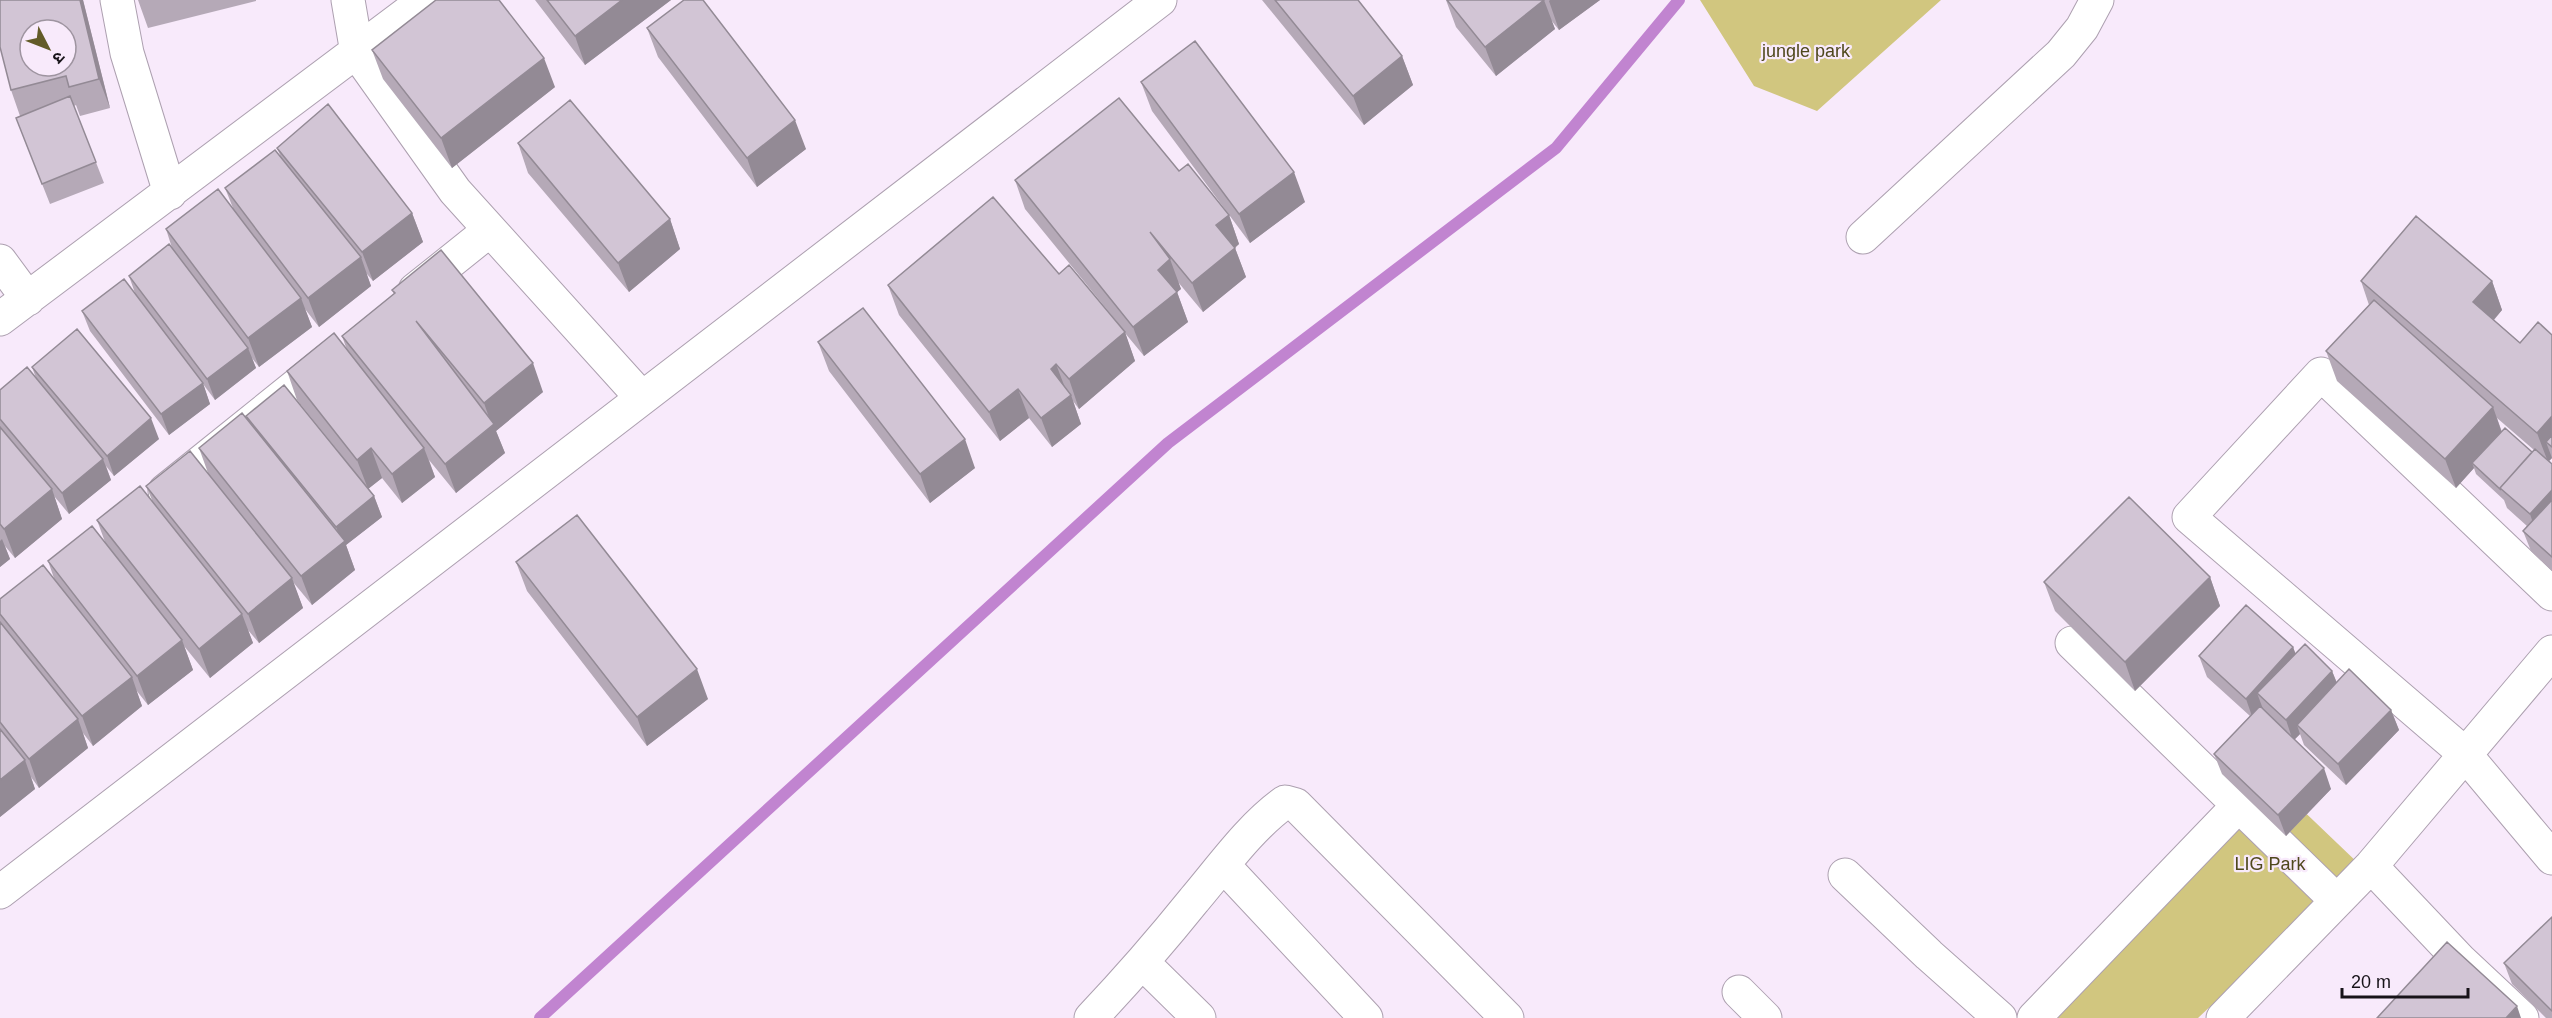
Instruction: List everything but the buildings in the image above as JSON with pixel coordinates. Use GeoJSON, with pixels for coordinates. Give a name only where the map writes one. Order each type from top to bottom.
{"type":"FeatureCollection","features":[{"type":"Feature","properties":{"kind":"street"},"geometry":{"type":"LineString","coordinates":[[117,0],[127,53],[170,193]]}},
{"type":"Feature","properties":{"kind":"street"},"geometry":{"type":"LineString","coordinates":[[348,0],[357,53],[455,191],[642,398]]}},
{"type":"Feature","properties":{"kind":"street"},"geometry":{"type":"LineString","coordinates":[[0,319],[425,0]]}},
{"type":"Feature","properties":{"kind":"street"},"geometry":{"type":"LineString","coordinates":[[0,892],[1160,0]]}},
{"type":"Feature","properties":{"kind":"street"},"geometry":{"type":"LineString","coordinates":[[1863,237],[2061,54],[2082,28],[2097,0]]}},
{"type":"Feature","properties":{"kind":"street"},"geometry":{"type":"LineString","coordinates":[[388,311],[490,230]]}},
{"type":"Feature","properties":{"kind":"street"},"geometry":{"type":"LineString","coordinates":[[0,261],[28,299]]}},
{"type":"Feature","properties":{"kind":"street"},"geometry":{"type":"LineString","coordinates":[[139,512],[351,341]]}},
{"type":"Feature","properties":{"kind":"street"},"geometry":{"type":"LineString","coordinates":[[2552,594],[2321,374],[2189,517],[2464,753],[2552,858]]}},
{"type":"Feature","properties":{"kind":"street"},"geometry":{"type":"LineString","coordinates":[[2072,643],[2336,900]]}},
{"type":"Feature","properties":{"kind":"street"},"geometry":{"type":"LineString","coordinates":[[2223,1018],[2371,866],[2464,753],[2552,652]]}},
{"type":"Feature","properties":{"kind":"street"},"geometry":{"type":"LineString","coordinates":[[1091,1018],[1143,963],[1223,865],[1270,812],[1285,802],[1296,805],[1507,1018]]}},
{"type":"Feature","properties":{"kind":"street"},"geometry":{"type":"LineString","coordinates":[[2034,1018],[2239,805]]}},
{"type":"Feature","properties":{"kind":"street"},"geometry":{"type":"LineString","coordinates":[[1223,865],[1366,1018]]}},
{"type":"Feature","properties":{"kind":"street"},"geometry":{"type":"LineString","coordinates":[[2371,866],[2460,960],[2522,1018]]}},
{"type":"Feature","properties":{"kind":"street"},"geometry":{"type":"LineString","coordinates":[[1845,875],[1929,955],[2000,1018]]}},
{"type":"Feature","properties":{"kind":"street"},"geometry":{"type":"LineString","coordinates":[[2436,985],[2460,960]]}},
{"type":"Feature","properties":{"kind":"street"},"geometry":{"type":"LineString","coordinates":[[1143,963],[1199,1018]]}},
{"type":"Feature","properties":{"kind":"street"},"geometry":{"type":"LineString","coordinates":[[1739,992],[1765,1018]]}},
{"type":"Feature","properties":{"kind":"green space","name":"jungle park"},"geometry":{"type":"Polygon","coordinates":[[[1700,0],[1941,0],[1817,111],[1754,86],[1700,0]]]}},
{"type":"Feature","properties":{"kind":"green space","name":"LIG Park"},"geometry":{"type":"Polygon","coordinates":[[[2269,778],[2360,865],[2198,1018],[2030,1018],[2269,778]]]}},
{"type":"Feature","properties":{"kind":"waterway"},"geometry":{"type":"LineString","coordinates":[[540,1018],[1168,443],[1556,148],[1679,0]]}}]}
